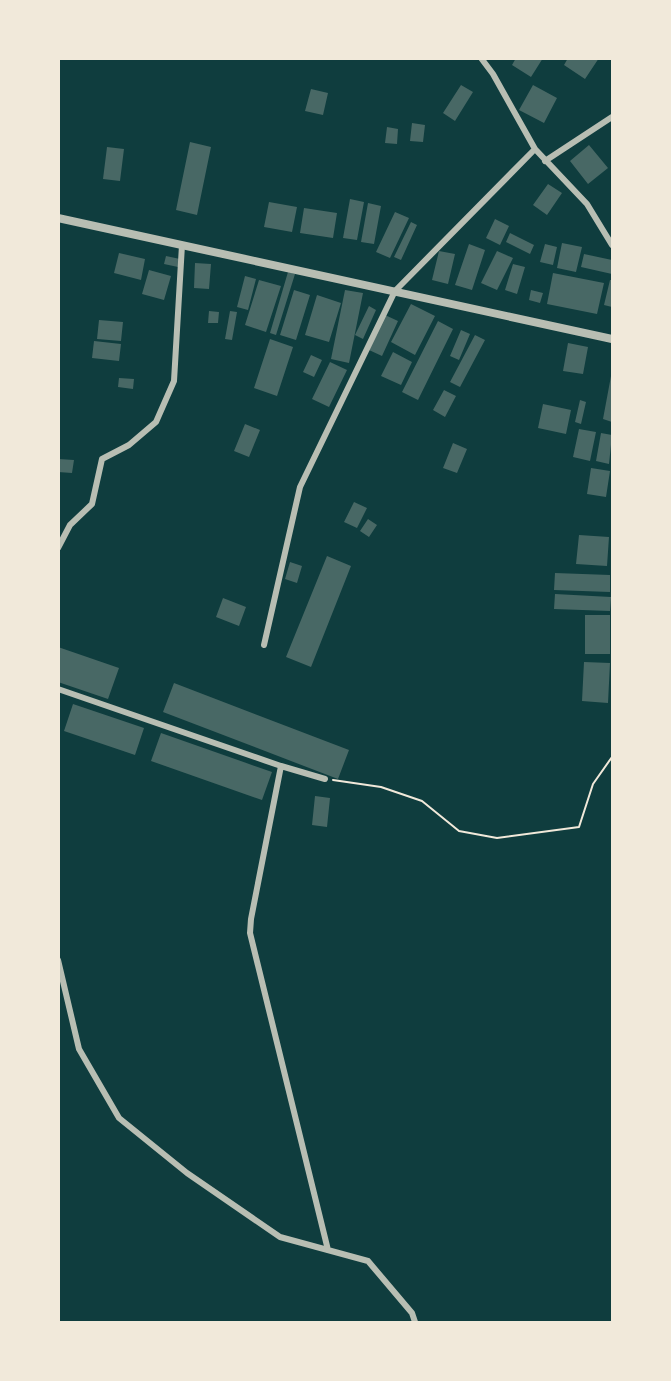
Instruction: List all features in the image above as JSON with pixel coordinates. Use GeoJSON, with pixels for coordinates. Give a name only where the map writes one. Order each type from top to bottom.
{"type":"FeatureCollection","features":[{"type":"Feature","properties":{"kind":"street"},"geometry":{"type":"LineString","coordinates":[[481,58],[493,74],[535,149],[587,204],[612,245]]}},
{"type":"Feature","properties":{"kind":"street"},"geometry":{"type":"LineString","coordinates":[[545,161],[612,117]]}},
{"type":"Feature","properties":{"kind":"street"},"geometry":{"type":"LineString","coordinates":[[264,645],[300,487],[395,291],[535,149]]}},
{"type":"Feature","properties":{"kind":"street"},"geometry":{"type":"LineString","coordinates":[[58,218],[612,339]]}},
{"type":"Feature","properties":{"kind":"street"},"geometry":{"type":"LineString","coordinates":[[58,548],[70,525],[92,504],[102,459],[129,445],[156,422],[174,381],[182,245]]}},
{"type":"Feature","properties":{"kind":"street"},"geometry":{"type":"LineString","coordinates":[[58,689],[281,766],[326,779]]}},
{"type":"Feature","properties":{"kind":"street"},"geometry":{"type":"LineString","coordinates":[[281,766],[250,933],[328,1250]]}},
{"type":"Feature","properties":{"kind":"street"},"geometry":{"type":"LineString","coordinates":[[58,960],[79,1049],[119,1118],[187,1173],[280,1237],[368,1261],[412,1313],[416,1323]]}},
{"type":"Feature","properties":{"kind":"path"},"geometry":{"type":"LineString","coordinates":[[326,779],[381,787],[411,797],[422,801],[459,831],[497,838],[579,827],[593,784],[612,757]]}},
{"type":"Feature","properties":{"kind":"building"},"geometry":{"type":"Polygon","coordinates":[[[516,58],[543,58],[531,77],[512,65],[516,58]]]}},
{"type":"Feature","properties":{"kind":"building"},"geometry":{"type":"Polygon","coordinates":[[[568,58],[599,58],[585,79],[564,65],[568,58]]]}},
{"type":"Feature","properties":{"kind":"building"},"geometry":{"type":"Polygon","coordinates":[[[461,85],[473,92],[455,121],[443,113],[461,85]]]}},
{"type":"Feature","properties":{"kind":"building"},"geometry":{"type":"Polygon","coordinates":[[[533,85],[557,98],[544,123],[519,110],[533,85]]]}},
{"type":"Feature","properties":{"kind":"building"},"geometry":{"type":"Polygon","coordinates":[[[311,89],[328,93],[323,115],[305,111],[311,89]]]}},
{"type":"Feature","properties":{"kind":"building"},"geometry":{"type":"Polygon","coordinates":[[[412,123],[425,125],[423,142],[410,141],[412,123]]]}},
{"type":"Feature","properties":{"kind":"building"},"geometry":{"type":"Polygon","coordinates":[[[387,127],[398,129],[397,144],[385,143],[387,127]]]}},
{"type":"Feature","properties":{"kind":"building"},"geometry":{"type":"Polygon","coordinates":[[[190,142],[211,147],[197,215],[176,210],[190,142]]]}},
{"type":"Feature","properties":{"kind":"building"},"geometry":{"type":"Polygon","coordinates":[[[589,145],[608,168],[588,184],[570,161],[589,145]]]}},
{"type":"Feature","properties":{"kind":"building"},"geometry":{"type":"Polygon","coordinates":[[[107,147],[124,149],[120,181],[103,179],[107,147]]]}},
{"type":"Feature","properties":{"kind":"building"},"geometry":{"type":"Polygon","coordinates":[[[548,184],[562,193],[547,215],[533,205],[548,184]]]}},
{"type":"Feature","properties":{"kind":"building"},"geometry":{"type":"Polygon","coordinates":[[[350,199],[364,202],[357,240],[343,238],[350,199]]]}},
{"type":"Feature","properties":{"kind":"building"},"geometry":{"type":"Polygon","coordinates":[[[269,202],[297,207],[292,232],[264,227],[269,202]]]}},
{"type":"Feature","properties":{"kind":"building"},"geometry":{"type":"Polygon","coordinates":[[[368,203],[381,206],[374,244],[361,242],[368,203]]]}},
{"type":"Feature","properties":{"kind":"building"},"geometry":{"type":"Polygon","coordinates":[[[304,208],[337,213],[333,238],[300,233],[304,208]]]}},
{"type":"Feature","properties":{"kind":"building"},"geometry":{"type":"Polygon","coordinates":[[[395,212],[409,218],[390,258],[376,252],[395,212]]]}},
{"type":"Feature","properties":{"kind":"building"},"geometry":{"type":"Polygon","coordinates":[[[495,219],[509,226],[500,245],[486,238],[495,219]]]}},
{"type":"Feature","properties":{"kind":"building"},"geometry":{"type":"Polygon","coordinates":[[[411,222],[417,225],[401,260],[394,257],[411,222]]]}},
{"type":"Feature","properties":{"kind":"building"},"geometry":{"type":"Polygon","coordinates":[[[510,233],[534,245],[530,254],[506,242],[510,233]]]}},
{"type":"Feature","properties":{"kind":"building"},"geometry":{"type":"Polygon","coordinates":[[[562,243],[582,247],[576,272],[557,268],[562,243]]]}},
{"type":"Feature","properties":{"kind":"building"},"geometry":{"type":"Polygon","coordinates":[[[469,244],[485,250],[472,290],[455,285],[469,244]]]}},
{"type":"Feature","properties":{"kind":"building"},"geometry":{"type":"Polygon","coordinates":[[[545,244],[557,247],[553,265],[540,262],[545,244]]]}},
{"type":"Feature","properties":{"kind":"building"},"geometry":{"type":"Polygon","coordinates":[[[439,251],[455,254],[448,284],[432,280],[439,251]]]}},
{"type":"Feature","properties":{"kind":"building"},"geometry":{"type":"Polygon","coordinates":[[[497,251],[513,258],[497,290],[481,283],[497,251]]]}},
{"type":"Feature","properties":{"kind":"building"},"geometry":{"type":"Polygon","coordinates":[[[119,253],[145,259],[141,280],[114,273],[119,253]]]}},
{"type":"Feature","properties":{"kind":"building"},"geometry":{"type":"Polygon","coordinates":[[[584,254],[612,260],[612,274],[581,267],[584,254]]]}},
{"type":"Feature","properties":{"kind":"building"},"geometry":{"type":"Polygon","coordinates":[[[166,256],[180,259],[178,267],[164,264],[166,256]]]}},
{"type":"Feature","properties":{"kind":"building"},"geometry":{"type":"Polygon","coordinates":[[[195,263],[211,264],[209,289],[194,288],[195,263]]]}},
{"type":"Feature","properties":{"kind":"building"},"geometry":{"type":"Polygon","coordinates":[[[513,264],[525,267],[517,294],[505,290],[513,264]]]}},
{"type":"Feature","properties":{"kind":"building"},"geometry":{"type":"Polygon","coordinates":[[[149,270],[171,276],[164,300],[142,294],[149,270]]]}},
{"type":"Feature","properties":{"kind":"building"},"geometry":{"type":"Polygon","coordinates":[[[288,272],[295,274],[276,335],[270,333],[288,272]]]}},
{"type":"Feature","properties":{"kind":"building"},"geometry":{"type":"Polygon","coordinates":[[[553,273],[604,283],[597,314],[547,304],[553,273]]]}},
{"type":"Feature","properties":{"kind":"building"},"geometry":{"type":"Polygon","coordinates":[[[245,276],[256,279],[248,310],[237,307],[245,276]]]}},
{"type":"Feature","properties":{"kind":"building"},"geometry":{"type":"Polygon","coordinates":[[[259,280],[281,286],[266,332],[245,325],[259,280]]]}},
{"type":"Feature","properties":{"kind":"building"},"geometry":{"type":"Polygon","coordinates":[[[610,280],[612,280],[612,307],[604,305],[610,280]]]}},
{"type":"Feature","properties":{"kind":"building"},"geometry":{"type":"Polygon","coordinates":[[[294,290],[310,295],[296,340],[280,335],[294,290]]]}},
{"type":"Feature","properties":{"kind":"building"},"geometry":{"type":"Polygon","coordinates":[[[345,290],[363,293],[349,363],[331,359],[345,290]]]}},
{"type":"Feature","properties":{"kind":"building"},"geometry":{"type":"Polygon","coordinates":[[[531,290],[543,293],[540,303],[529,300],[531,290]]]}},
{"type":"Feature","properties":{"kind":"building"},"geometry":{"type":"Polygon","coordinates":[[[317,295],[341,303],[329,342],[305,335],[317,295]]]}},
{"type":"Feature","properties":{"kind":"building"},"geometry":{"type":"Polygon","coordinates":[[[411,304],[435,316],[415,355],[391,342],[411,304]]]}},
{"type":"Feature","properties":{"kind":"building"},"geometry":{"type":"Polygon","coordinates":[[[369,306],[376,310],[363,339],[355,335],[369,306]]]}},
{"type":"Feature","properties":{"kind":"building"},"geometry":{"type":"Polygon","coordinates":[[[209,311],[219,312],[218,323],[208,323],[209,311]]]}},
{"type":"Feature","properties":{"kind":"building"},"geometry":{"type":"Polygon","coordinates":[[[230,311],[237,312],[232,340],[225,339],[230,311]]]}},
{"type":"Feature","properties":{"kind":"building"},"geometry":{"type":"Polygon","coordinates":[[[385,315],[398,321],[382,356],[369,350],[385,315]]]}},
{"type":"Feature","properties":{"kind":"building"},"geometry":{"type":"Polygon","coordinates":[[[99,320],[123,322],[121,341],[97,339],[99,320]]]}},
{"type":"Feature","properties":{"kind":"building"},"geometry":{"type":"Polygon","coordinates":[[[438,321],[453,329],[418,400],[402,392],[438,321]]]}},
{"type":"Feature","properties":{"kind":"building"},"geometry":{"type":"Polygon","coordinates":[[[461,330],[470,334],[459,360],[450,356],[461,330]]]}},
{"type":"Feature","properties":{"kind":"building"},"geometry":{"type":"Polygon","coordinates":[[[475,335],[485,340],[460,387],[450,382],[475,335]]]}},
{"type":"Feature","properties":{"kind":"building"},"geometry":{"type":"Polygon","coordinates":[[[270,339],[293,347],[277,396],[254,388],[270,339]]]}},
{"type":"Feature","properties":{"kind":"building"},"geometry":{"type":"Polygon","coordinates":[[[94,341],[121,344],[119,361],[92,358],[94,341]]]}},
{"type":"Feature","properties":{"kind":"building"},"geometry":{"type":"Polygon","coordinates":[[[568,343],[588,347],[583,374],[563,371],[568,343]]]}},
{"type":"Feature","properties":{"kind":"building"},"geometry":{"type":"Polygon","coordinates":[[[393,352],[412,362],[401,385],[381,376],[393,352]]]}},
{"type":"Feature","properties":{"kind":"building"},"geometry":{"type":"Polygon","coordinates":[[[311,355],[322,360],[314,377],[303,372],[311,355]]]}},
{"type":"Feature","properties":{"kind":"building"},"geometry":{"type":"Polygon","coordinates":[[[330,362],[347,370],[329,407],[312,399],[330,362]]]}},
{"type":"Feature","properties":{"kind":"building"},"geometry":{"type":"Polygon","coordinates":[[[612,376],[612,422],[603,419],[612,376]]]}},
{"type":"Feature","properties":{"kind":"building"},"geometry":{"type":"Polygon","coordinates":[[[119,378],[134,379],[133,389],[118,387],[119,378]]]}},
{"type":"Feature","properties":{"kind":"building"},"geometry":{"type":"Polygon","coordinates":[[[444,390],[456,396],[445,417],[433,410],[444,390]]]}},
{"type":"Feature","properties":{"kind":"building"},"geometry":{"type":"Polygon","coordinates":[[[580,400],[586,402],[581,424],[575,422],[580,400]]]}},
{"type":"Feature","properties":{"kind":"building"},"geometry":{"type":"Polygon","coordinates":[[[543,404],[571,410],[566,434],[538,428],[543,404]]]}},
{"type":"Feature","properties":{"kind":"building"},"geometry":{"type":"Polygon","coordinates":[[[245,424],[260,430],[249,457],[234,451],[245,424]]]}},
{"type":"Feature","properties":{"kind":"building"},"geometry":{"type":"Polygon","coordinates":[[[579,429],[596,432],[590,461],[573,457],[579,429]]]}},
{"type":"Feature","properties":{"kind":"building"},"geometry":{"type":"Polygon","coordinates":[[[601,433],[612,435],[609,464],[596,461],[601,433]]]}},
{"type":"Feature","properties":{"kind":"building"},"geometry":{"type":"Polygon","coordinates":[[[453,443],[467,449],[457,473],[443,468],[453,443]]]}},
{"type":"Feature","properties":{"kind":"building"},"geometry":{"type":"Polygon","coordinates":[[[58,459],[74,460],[72,473],[58,472],[58,459]]]}},
{"type":"Feature","properties":{"kind":"building"},"geometry":{"type":"Polygon","coordinates":[[[591,468],[610,471],[606,497],[587,494],[591,468]]]}},
{"type":"Feature","properties":{"kind":"building"},"geometry":{"type":"Polygon","coordinates":[[[354,502],[367,508],[357,528],[344,522],[354,502]]]}},
{"type":"Feature","properties":{"kind":"building"},"geometry":{"type":"Polygon","coordinates":[[[368,519],[377,525],[369,537],[360,531],[368,519]]]}},
{"type":"Feature","properties":{"kind":"building"},"geometry":{"type":"Polygon","coordinates":[[[579,535],[609,537],[607,566],[576,564],[579,535]]]}},
{"type":"Feature","properties":{"kind":"building"},"geometry":{"type":"Polygon","coordinates":[[[327,556],[351,566],[311,667],[286,657],[327,556]]]}},
{"type":"Feature","properties":{"kind":"building"},"geometry":{"type":"Polygon","coordinates":[[[290,562],[302,566],[297,583],[285,579],[290,562]]]}},
{"type":"Feature","properties":{"kind":"building"},"geometry":{"type":"Polygon","coordinates":[[[555,573],[610,575],[610,592],[554,590],[555,573]]]}},
{"type":"Feature","properties":{"kind":"building"},"geometry":{"type":"Polygon","coordinates":[[[555,594],[611,597],[610,611],[554,609],[555,594]]]}},
{"type":"Feature","properties":{"kind":"building"},"geometry":{"type":"Polygon","coordinates":[[[223,598],[246,607],[239,626],[216,617],[223,598]]]}},
{"type":"Feature","properties":{"kind":"building"},"geometry":{"type":"Polygon","coordinates":[[[585,615],[610,615],[610,654],[585,654],[585,615]]]}},
{"type":"Feature","properties":{"kind":"building"},"geometry":{"type":"Polygon","coordinates":[[[58,647],[119,668],[108,699],[58,682],[58,647]]]}},
{"type":"Feature","properties":{"kind":"building"},"geometry":{"type":"Polygon","coordinates":[[[584,662],[610,663],[608,703],[582,701],[584,662]]]}},
{"type":"Feature","properties":{"kind":"building"},"geometry":{"type":"Polygon","coordinates":[[[174,683],[349,750],[338,779],[163,712],[174,683]]]}},
{"type":"Feature","properties":{"kind":"building"},"geometry":{"type":"Polygon","coordinates":[[[73,704],[144,728],[135,755],[64,731],[73,704]]]}},
{"type":"Feature","properties":{"kind":"building"},"geometry":{"type":"Polygon","coordinates":[[[161,733],[272,772],[262,800],[151,761],[161,733]]]}},
{"type":"Feature","properties":{"kind":"building"},"geometry":{"type":"Polygon","coordinates":[[[315,796],[330,798],[327,827],[312,825],[315,796]]]}}]}
